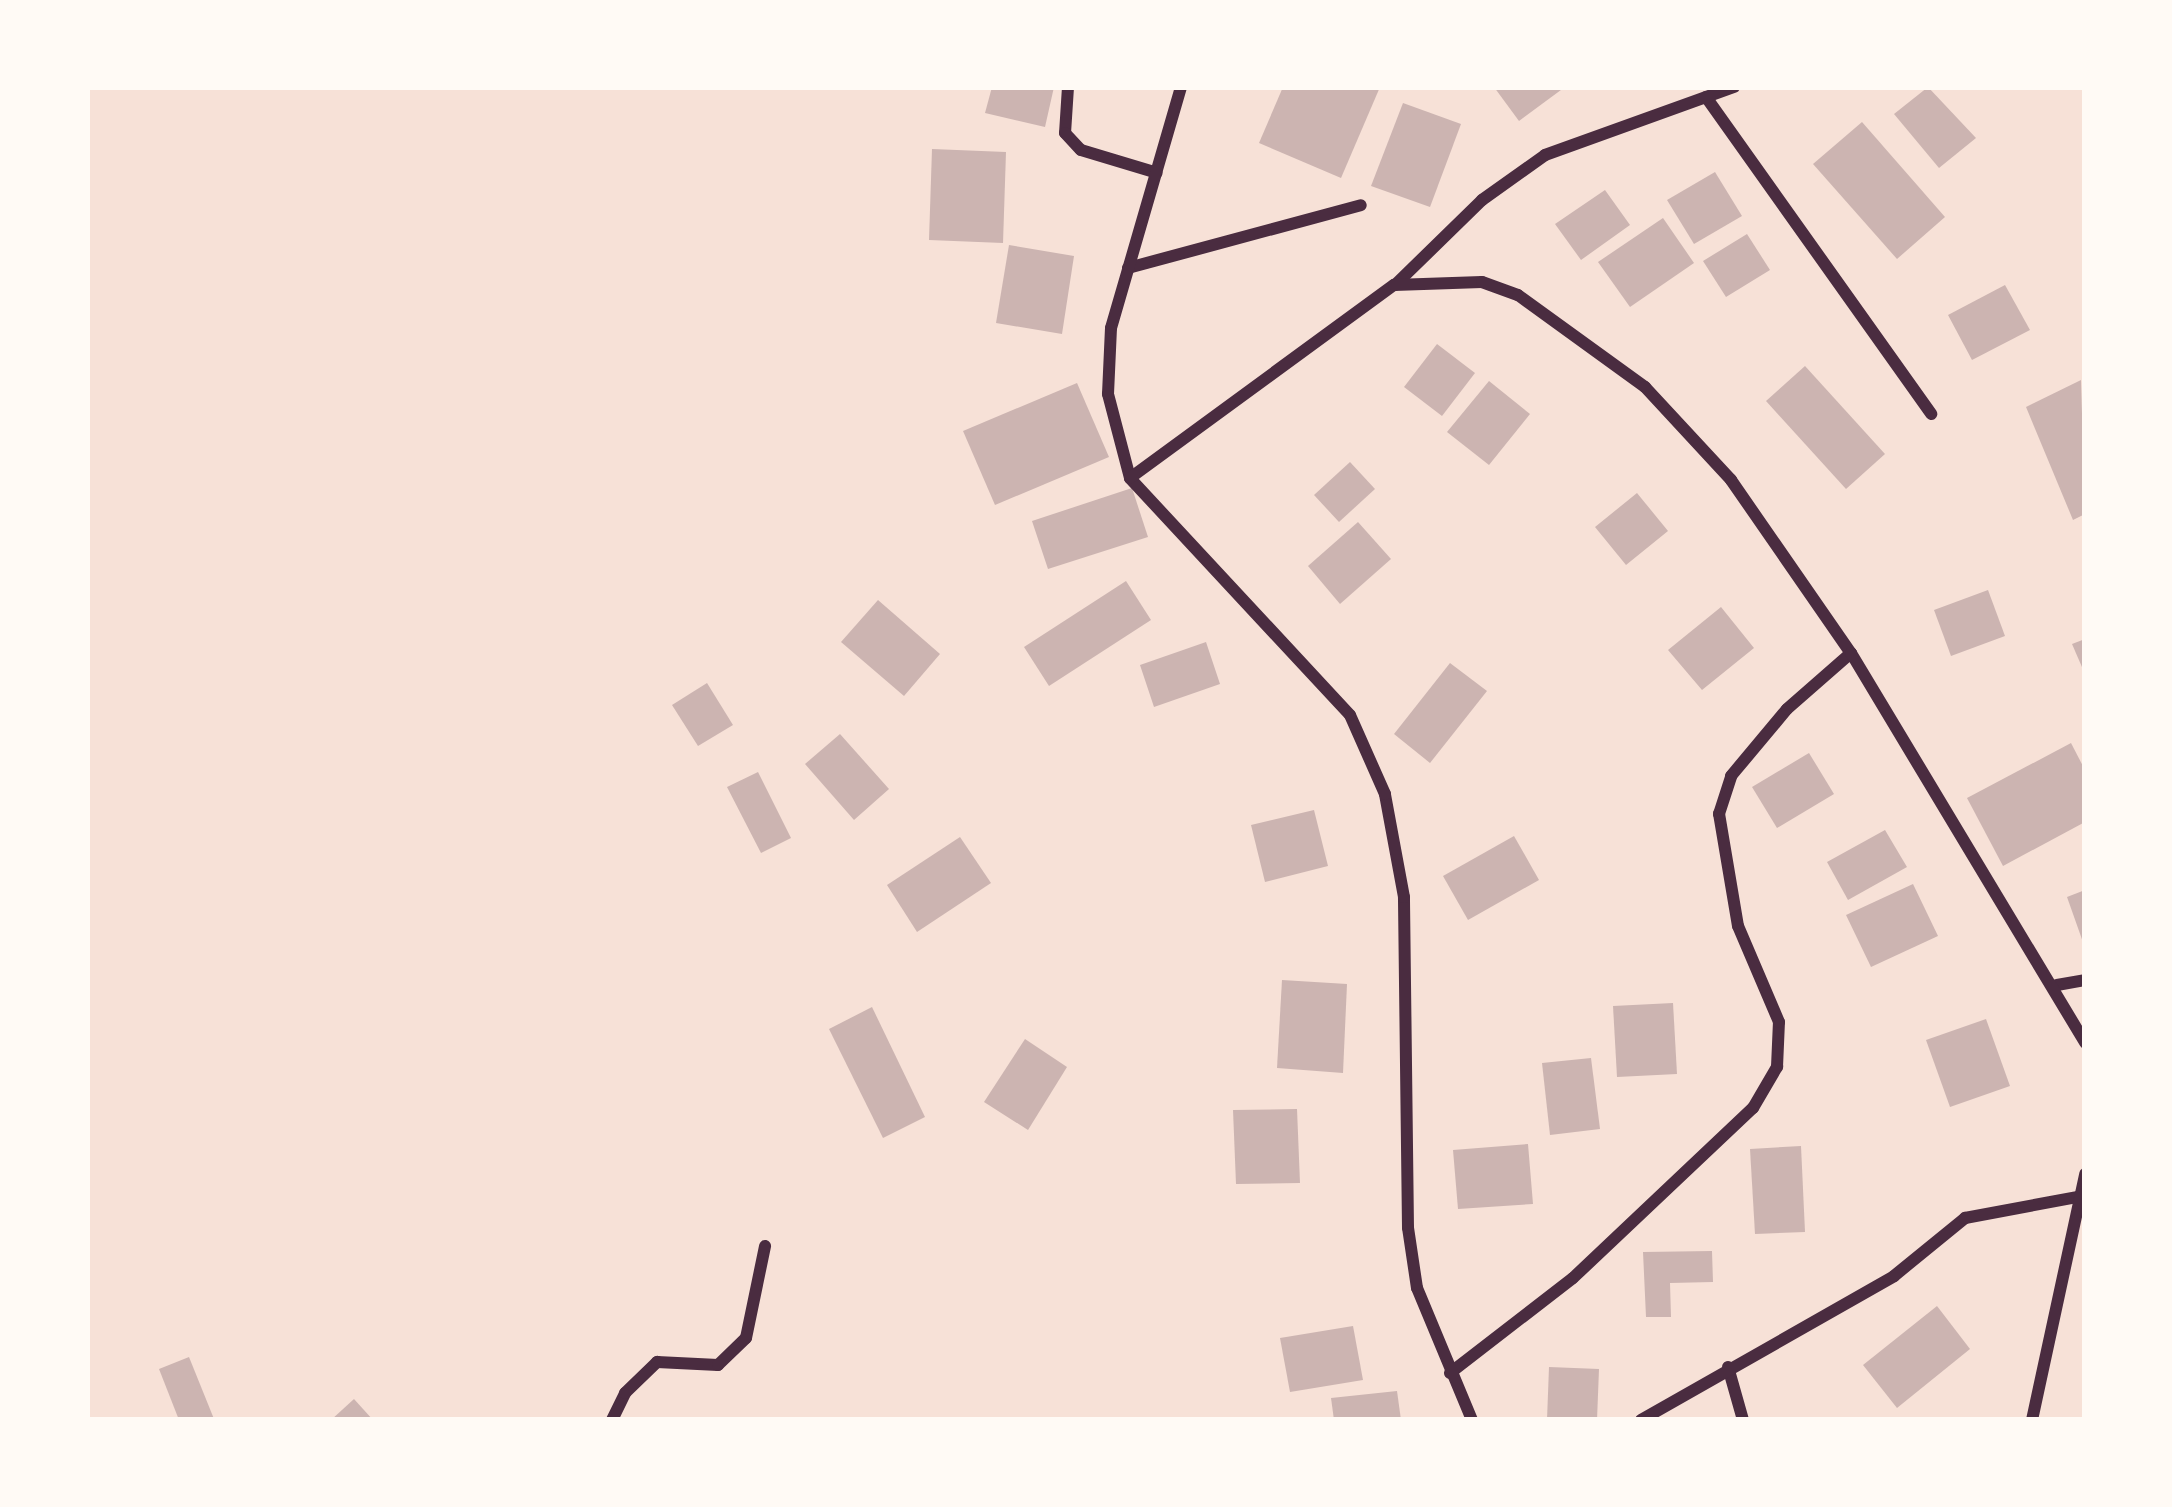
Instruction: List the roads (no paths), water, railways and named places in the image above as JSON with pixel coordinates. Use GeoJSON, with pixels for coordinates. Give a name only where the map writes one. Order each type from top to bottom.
{"type":"FeatureCollection","features":[{"type":"Feature","properties":{"kind":"street"},"geometry":{"type":"LineString","coordinates":[[1068,87],[1065,134],[1081,150],[1157,173]]}},
{"type":"Feature","properties":{"kind":"street"},"geometry":{"type":"LineString","coordinates":[[1181,87],[1128,268],[1108,365],[1130,478],[1350,715],[1385,794],[1404,897],[1408,1228],[1417,1288],[1472,1420]]}},
{"type":"Feature","properties":{"kind":"street"},"geometry":{"type":"LineString","coordinates":[[1130,478],[1394,285],[1482,200],[1545,155],[1733,87]]}},
{"type":"Feature","properties":{"kind":"street"},"geometry":{"type":"LineString","coordinates":[[1706,97],[1931,414]]}},
{"type":"Feature","properties":{"kind":"street"},"geometry":{"type":"LineString","coordinates":[[1128,268],[1360,205]]}},
{"type":"Feature","properties":{"kind":"street"},"geometry":{"type":"LineString","coordinates":[[1394,285],[1483,282],[1576,331],[1645,387],[1731,480],[1851,653],[2057,985],[2085,1042]]}},
{"type":"Feature","properties":{"kind":"street"},"geometry":{"type":"LineString","coordinates":[[1450,1373],[1573,1278],[1753,1108],[1778,1067],[1779,1022],[1738,926],[1719,814],[1731,776],[1787,709],[1851,653]]}},
{"type":"Feature","properties":{"kind":"street"},"geometry":{"type":"LineString","coordinates":[[2057,985],[2085,980]]}},
{"type":"Feature","properties":{"kind":"street"},"geometry":{"type":"LineString","coordinates":[[2032,1420],[2085,1174]]}},
{"type":"Feature","properties":{"kind":"street"},"geometry":{"type":"LineString","coordinates":[[1641,1420],[1894,1276],[1965,1218],[2082,1196]]}},
{"type":"Feature","properties":{"kind":"street"},"geometry":{"type":"LineString","coordinates":[[612,1420],[625,1393],[658,1362],[718,1365],[746,1338],[764,1246]]}},
{"type":"Feature","properties":{"kind":"street"},"geometry":{"type":"LineString","coordinates":[[1728,1367],[1743,1420]]}}]}
